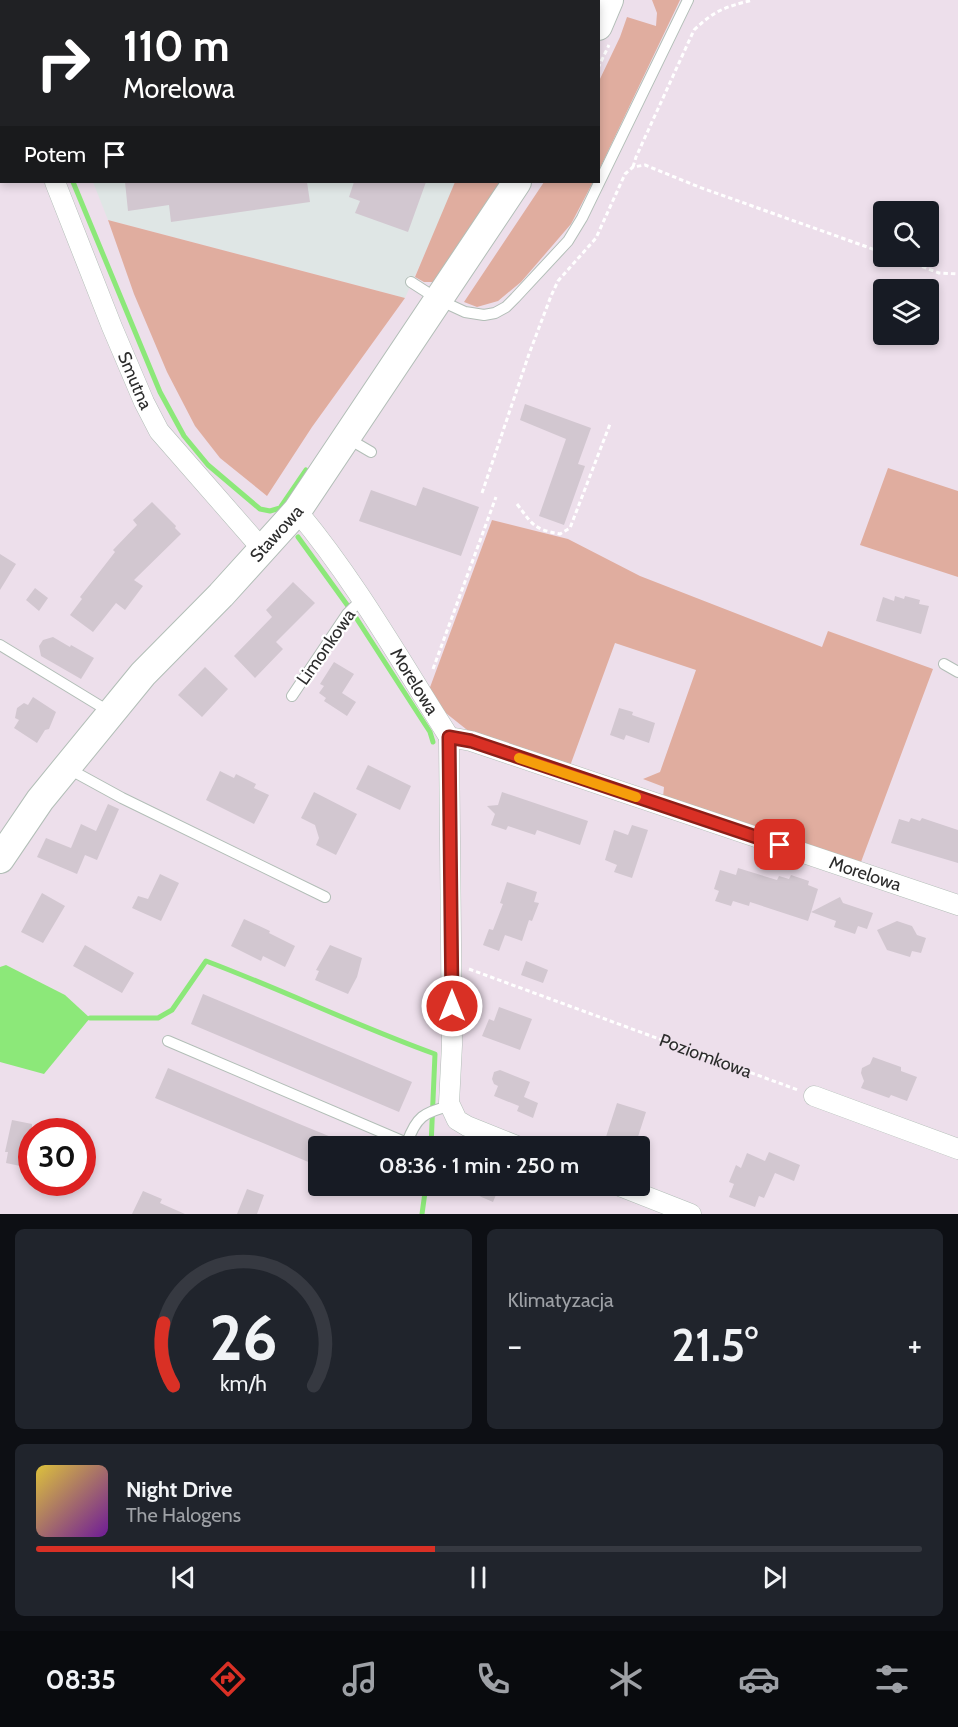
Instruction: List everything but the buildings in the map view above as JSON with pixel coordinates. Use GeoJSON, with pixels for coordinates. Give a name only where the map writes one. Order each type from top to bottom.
{"type":"FeatureCollection","features":[{"type":"Feature","properties":{"kind":"street"},"geometry":{"type":"LineString","coordinates":[[600,21],[609,0]]}},
{"type":"Feature","properties":{"kind":"street","name":"Smutna"},"geometry":{"type":"LineString","coordinates":[[55,183],[112,327],[159,431],[263,550]]}},
{"type":"Feature","properties":{"kind":"street","name":"Stawowa"},"geometry":{"type":"LineString","coordinates":[[0,859],[40,800],[110,712],[359,445],[438,300],[516,183]]}},
{"type":"Feature","properties":{"kind":"street","name":"Morelowa"},"geometry":{"type":"LineString","coordinates":[[297,511],[312,529],[449,737],[471,741],[958,904]]}},
{"type":"Feature","properties":{"kind":"street"},"geometry":{"type":"LineString","coordinates":[[449,737],[452,967],[450,1106],[457,1120],[492,1136]]}},
{"type":"Feature","properties":{"kind":"street"},"geometry":{"type":"LineString","coordinates":[[814,1096],[958,1149]]}},
{"type":"Feature","properties":{"kind":"street"},"geometry":{"type":"LineString","coordinates":[[645,1196],[691,1214]]}},
{"type":"Feature","properties":{"kind":"lane"},"geometry":{"type":"LineString","coordinates":[[600,181],[688,0]]}},
{"type":"Feature","properties":{"kind":"lane"},"geometry":{"type":"LineString","coordinates":[[411,282],[438,300],[474,315],[495,313],[506,307],[568,241],[599,183]]}},
{"type":"Feature","properties":{"kind":"lane","name":"Limonkowa"},"geometry":{"type":"LineString","coordinates":[[292,696],[358,602]]}},
{"type":"Feature","properties":{"kind":"lane"},"geometry":{"type":"LineString","coordinates":[[0,645],[110,712]]}},
{"type":"Feature","properties":{"kind":"lane"},"geometry":{"type":"LineString","coordinates":[[944,664],[958,672]]}},
{"type":"Feature","properties":{"kind":"lane"},"geometry":{"type":"LineString","coordinates":[[66,766],[75,774],[122,798],[325,897]]}},
{"type":"Feature","properties":{"kind":"lane"},"geometry":{"type":"LineString","coordinates":[[168,1041],[406,1143],[411,1130],[420,1118],[450,1106]]}},
{"type":"Feature","properties":{"kind":"path"},"geometry":{"type":"LineString","coordinates":[[633,167],[694,30],[710,15],[727,7],[753,0]]}},
{"type":"Feature","properties":{"kind":"path"},"geometry":{"type":"LineString","coordinates":[[482,493],[551,296],[558,281],[596,238],[625,174],[633,167],[645,165],[699,187],[873,249]]}},
{"type":"Feature","properties":{"kind":"path"},"geometry":{"type":"LineString","coordinates":[[923,267],[939,273],[958,274]]}},
{"type":"Feature","properties":{"kind":"path"},"geometry":{"type":"LineString","coordinates":[[517,504],[533,526],[543,531],[560,534],[570,528],[610,424]]}},
{"type":"Feature","properties":{"kind":"path"},"geometry":{"type":"LineString","coordinates":[[433,669],[496,497]]}},
{"type":"Feature","properties":{"kind":"path","name":"Poziomkowa"},"geometry":{"type":"LineString","coordinates":[[452,967],[467,968],[814,1096]]}},
{"type":"Feature","properties":{"kind":"shaded area"},"geometry":{"type":"Polygon","coordinates":[[[652,0],[680,0],[600,168],[600,79],[627,17],[656,26],[657,13],[652,0]]]}},
{"type":"Feature","properties":{"kind":"shaded area"},"geometry":{"type":"Polygon","coordinates":[[[93,183],[455,183],[405,298],[108,220],[93,183]]]}},
{"type":"Feature","properties":{"kind":"shaded area"},"geometry":{"type":"Polygon","coordinates":[[[455,183],[501,183],[434,282],[424,282],[415,277],[455,183]]]}},
{"type":"Feature","properties":{"kind":"shaded area"},"geometry":{"type":"Polygon","coordinates":[[[543,183],[592,183],[571,224],[521,282],[498,301],[477,307],[464,302],[543,183]]]}},
{"type":"Feature","properties":{"kind":"shaded area"},"geometry":{"type":"Polygon","coordinates":[[[108,220],[405,298],[312,427],[267,496],[220,458],[195,426],[167,372],[134,294],[108,220]]]}},
{"type":"Feature","properties":{"kind":"shaded area"},"geometry":{"type":"Polygon","coordinates":[[[888,468],[958,491],[958,577],[860,545],[888,468]]]}},
{"type":"Feature","properties":{"kind":"shaded area"},"geometry":{"type":"Polygon","coordinates":[[[492,520],[568,539],[640,576],[822,647],[828,631],[933,669],[861,862],[663,797],[664,787],[643,779],[660,772],[696,670],[615,643],[570,766],[471,733],[442,710],[429,690],[492,520]]]}},
{"type":"Feature","properties":{"kind":"shaded area"},"geometry":{"type":"Polygon","coordinates":[[[6,965],[65,995],[90,1018],[44,1074],[0,1062],[0,967],[6,965]]]}},
{"type":"Feature","properties":{"kind":"waterway"},"geometry":{"type":"LineString","coordinates":[[73,183],[160,392],[184,436],[208,465],[260,509],[270,511],[280,508],[306,470]]}},
{"type":"Feature","properties":{"kind":"waterway"},"geometry":{"type":"LineString","coordinates":[[298,537],[353,613],[430,732],[433,742]]}},
{"type":"Feature","properties":{"kind":"waterway"},"geometry":{"type":"LineString","coordinates":[[90,1018],[158,1018],[172,1010],[206,961],[435,1054],[431,1136]]}},
{"type":"Feature","properties":{"kind":"waterway"},"geometry":{"type":"LineString","coordinates":[[422,1214],[424,1196]]}},
{"type":"Feature","properties":{"kind":"slow traffic"},"geometry":{"type":"LineString","coordinates":[[519,758],[636,797]]}},
{"type":"Feature","properties":{"kind":"route"},"geometry":{"type":"LineString","coordinates":[[452,1006],[449,737],[471,741],[780,845]]}}]}
